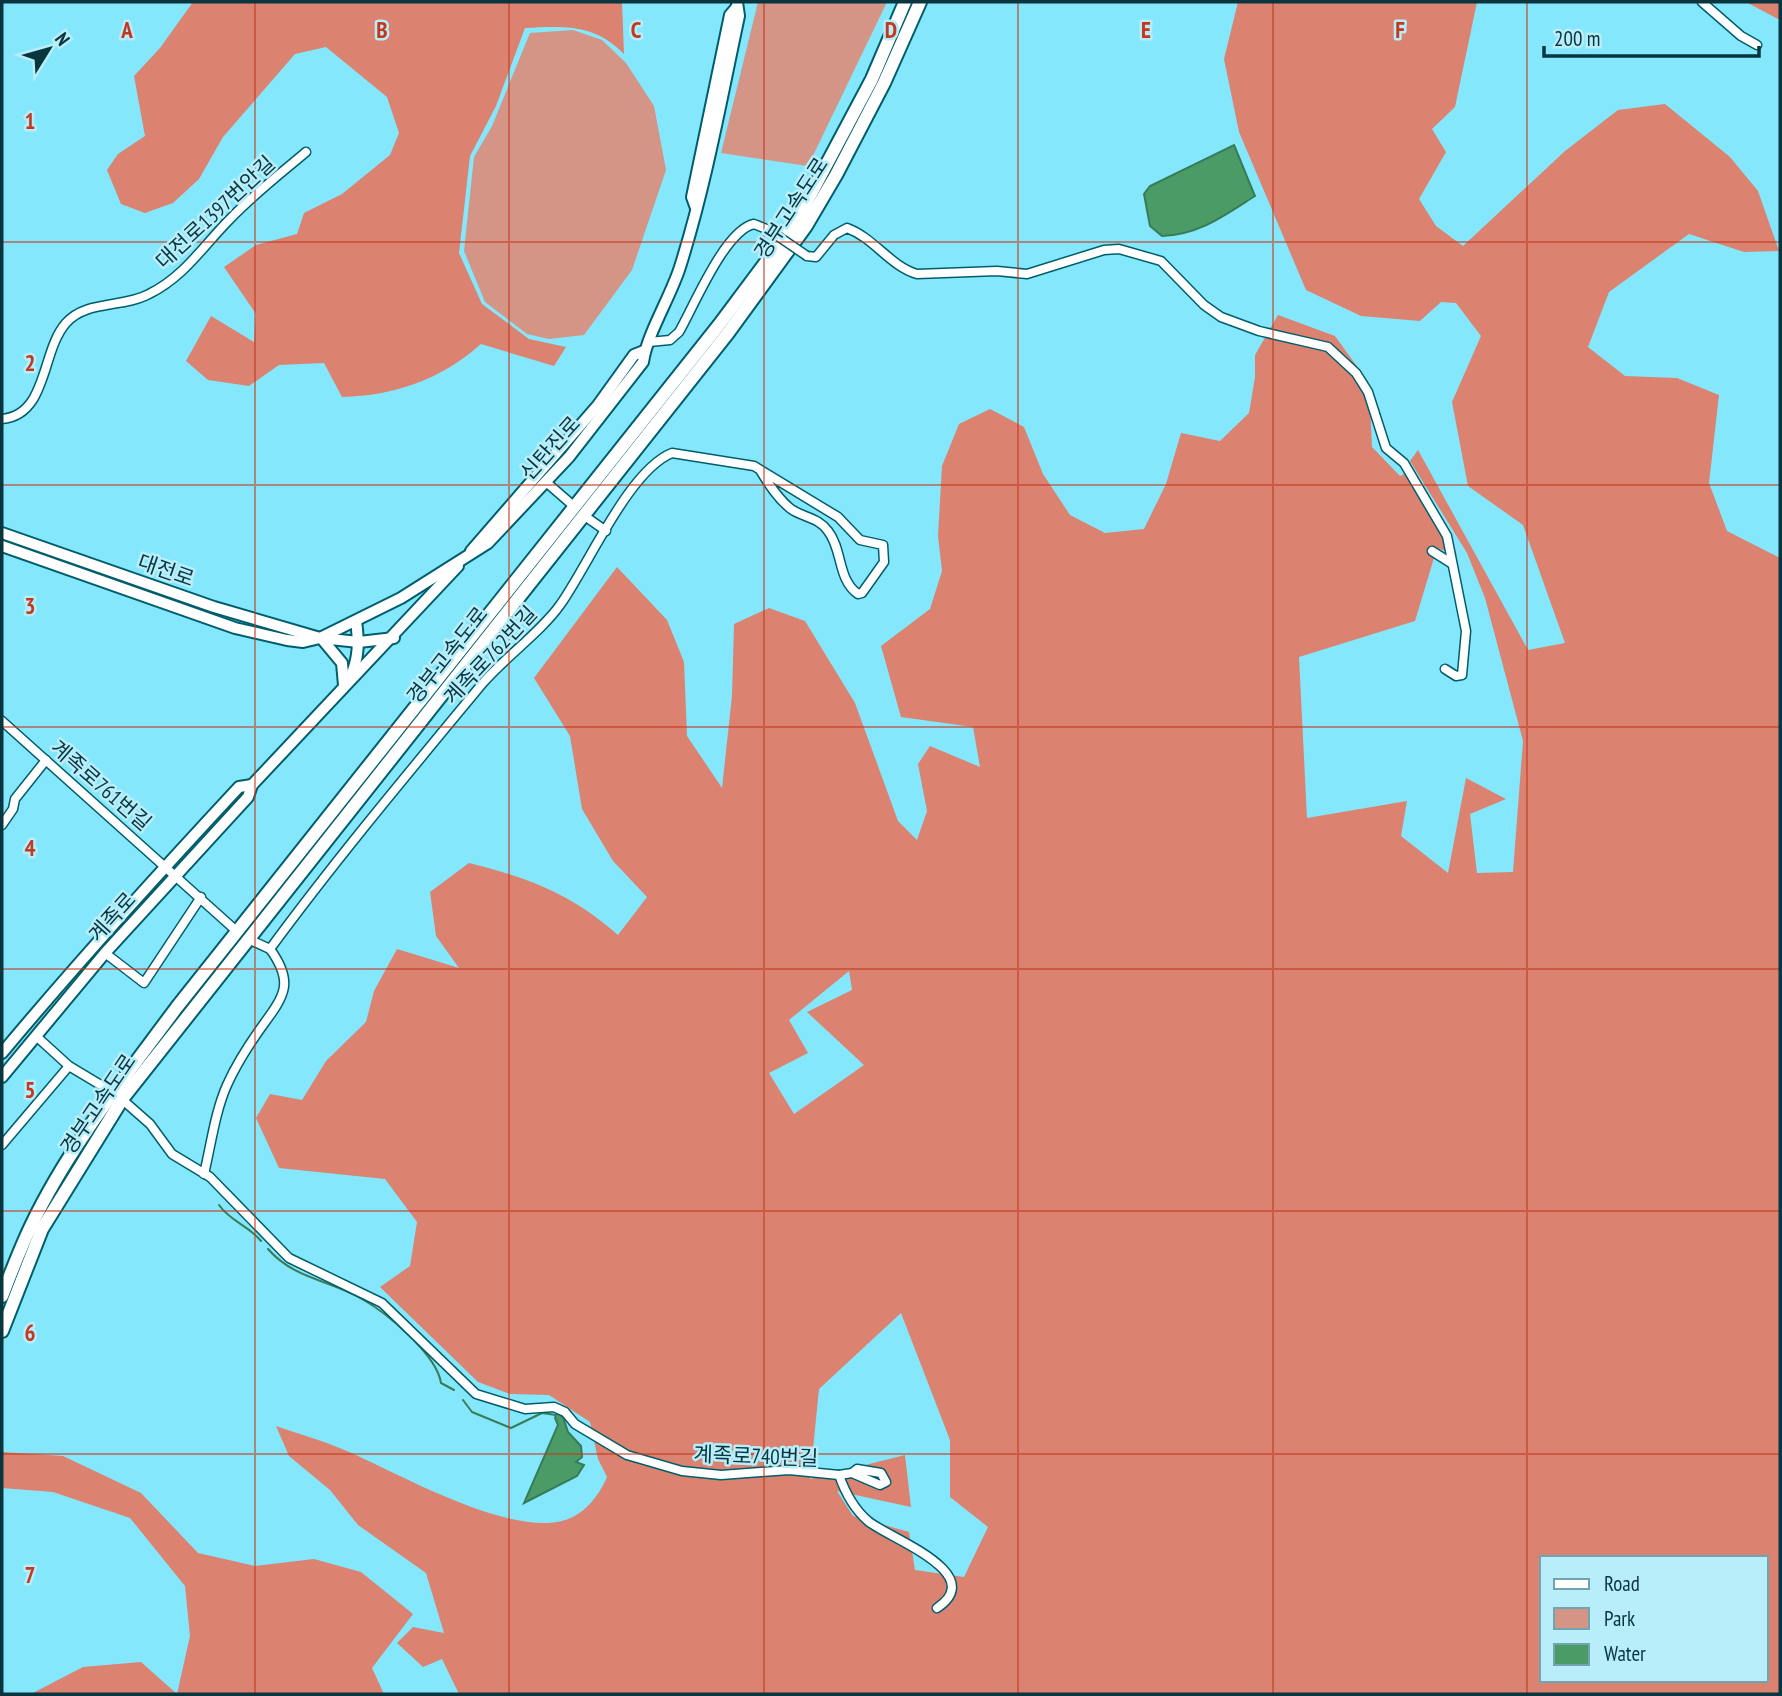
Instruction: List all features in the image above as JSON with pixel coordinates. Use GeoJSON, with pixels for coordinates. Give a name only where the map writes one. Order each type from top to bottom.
{"type":"FeatureCollection","features":[{"type":"Feature","properties":{"kind":"highway","name":"경부고속도로"},"geometry":{"type":"LineString","coordinates":[[2,1296],[31,1225],[63,1171],[138,1060],[719,325],[796,222],[872,79],[905,2]]}},
{"type":"Feature","properties":{"kind":"highway","name":"경부고속도로"},"geometry":{"type":"LineString","coordinates":[[2,1331],[42,1229],[123,1098],[728,333],[806,226],[884,83],[920,2]]}},
{"type":"Feature","properties":{"kind":"main road","name":"신탄진로"},"geometry":{"type":"LineString","coordinates":[[467,557],[488,543],[546,481],[606,413],[643,362],[673,288],[696,208],[692,197],[730,15],[737,5]]}},
{"type":"Feature","properties":{"kind":"main road","name":"신탄진로"},"geometry":{"type":"LineString","coordinates":[[394,638],[598,405],[634,355],[647,347]]}},
{"type":"Feature","properties":{"kind":"main road","name":"대전로"},"geometry":{"type":"LineString","coordinates":[[2,533],[214,607],[320,638],[359,642],[394,638]]}},
{"type":"Feature","properties":{"kind":"main road","name":"대전로"},"geometry":{"type":"LineString","coordinates":[[2,546],[235,628],[303,642],[320,638]]}},
{"type":"Feature","properties":{"kind":"main road"},"geometry":{"type":"LineString","coordinates":[[344,690],[342,663],[332,648],[320,638],[401,598],[467,557]]}},
{"type":"Feature","properties":{"kind":"main road"},"geometry":{"type":"LineString","coordinates":[[344,690],[357,664],[359,642],[356,621]]}},
{"type":"Feature","properties":{"kind":"main road","name":"계족로"},"geometry":{"type":"LineString","coordinates":[[2,1077],[105,953],[248,797],[252,785],[394,638]]}},
{"type":"Feature","properties":{"kind":"main road","name":"계족로"},"geometry":{"type":"LineString","coordinates":[[2,1053],[94,943],[166,865],[239,788],[252,785]]}},
{"type":"Feature","properties":{"kind":"street"},"geometry":{"type":"LineString","coordinates":[[1702,2],[1741,36],[1757,45]]}},
{"type":"Feature","properties":{"kind":"street","name":"대전로1397번안길"},"geometry":{"type":"LineString","coordinates":[[2,419],[17,416],[33,400],[59,333],[73,316],[82,310],[139,299],[173,279],[197,259],[245,204],[306,152]]}},
{"type":"Feature","properties":{"kind":"street"},"geometry":{"type":"LineString","coordinates":[[647,347],[670,340],[679,332],[715,265],[741,229],[754,224],[769,230],[807,256],[816,257],[834,235],[847,228],[867,239],[908,272],[917,274],[997,271],[1027,274],[1104,250],[1135,252],[1161,261],[1221,317],[1259,331],[1328,347],[1356,373],[1368,392],[1386,448],[1404,463],[1437,516],[1452,552],[1451,563],[1462,605],[1465,644],[1462,675],[1455,676],[1445,669]]}},
{"type":"Feature","properties":{"kind":"street","name":"계족로762번길"},"geometry":{"type":"LineString","coordinates":[[270,949],[366,823],[484,683],[559,606],[645,472],[672,453],[740,461],[760,470],[838,517],[860,540],[883,545],[884,562],[862,593],[858,594],[848,585],[827,529],[817,519],[791,509],[760,470]]}},
{"type":"Feature","properties":{"kind":"street"},"geometry":{"type":"LineString","coordinates":[[546,481],[569,502]]}},
{"type":"Feature","properties":{"kind":"street"},"geometry":{"type":"LineString","coordinates":[[590,519],[606,531]]}},
{"type":"Feature","properties":{"kind":"street"},"geometry":{"type":"LineString","coordinates":[[1432,551],[1451,563]]}},
{"type":"Feature","properties":{"kind":"street","name":"계족로761번길"},"geometry":{"type":"LineString","coordinates":[[2,721],[177,875]]}},
{"type":"Feature","properties":{"kind":"street"},"geometry":{"type":"LineString","coordinates":[[2,825],[13,809],[15,799],[46,760]]}},
{"type":"Feature","properties":{"kind":"street"},"geometry":{"type":"LineString","coordinates":[[177,875],[233,928]]}},
{"type":"Feature","properties":{"kind":"street"},"geometry":{"type":"LineString","coordinates":[[105,953],[144,983],[201,897]]}},
{"type":"Feature","properties":{"kind":"street"},"geometry":{"type":"LineString","coordinates":[[204,1174],[226,1086],[282,1000],[285,978],[281,964],[270,949],[248,939]]}},
{"type":"Feature","properties":{"kind":"street"},"geometry":{"type":"LineString","coordinates":[[36,1036],[69,1066],[109,1090]]}},
{"type":"Feature","properties":{"kind":"street"},"geometry":{"type":"LineString","coordinates":[[2,1145],[69,1066]]}},
{"type":"Feature","properties":{"kind":"street","name":"계족로740번길"},"geometry":{"type":"LineString","coordinates":[[125,1102],[150,1124],[172,1154],[204,1174],[289,1258],[382,1303],[476,1394],[525,1409],[554,1407],[565,1412],[575,1424],[627,1455],[682,1471],[721,1475],[789,1470],[839,1475],[845,1492],[870,1523],[927,1554],[947,1576],[953,1590],[951,1596],[937,1608]]}},
{"type":"Feature","properties":{"kind":"street"},"geometry":{"type":"LineString","coordinates":[[839,1475],[854,1471]]}},
{"type":"Feature","properties":{"kind":"green space"},"geometry":{"type":"Polygon","coordinates":[[[758,2],[887,2],[808,166],[721,153],[758,2]]]}},
{"type":"Feature","properties":{"kind":"green space"},"geometry":{"type":"Polygon","coordinates":[[[573,30],[602,40],[626,63],[654,106],[666,170],[632,270],[584,335],[549,339],[527,334],[485,302],[464,251],[474,157],[492,126],[530,33],[573,30]]]}},
{"type":"Feature","properties":{"kind":"shaded area"},"geometry":{"type":"Polygon","coordinates":[[[193,2],[622,2],[624,54],[602,37],[579,29],[525,28],[496,106],[470,156],[459,253],[482,304],[529,339],[566,347],[554,366],[481,344],[450,367],[416,383],[380,393],[342,397],[324,363],[279,365],[249,386],[208,380],[186,361],[211,316],[254,342],[256,314],[224,267],[256,245],[297,234],[304,213],[342,194],[390,155],[399,133],[387,97],[326,47],[295,54],[223,137],[199,179],[173,203],[145,213],[121,204],[107,170],[118,154],[145,136],[134,76],[160,48],[193,2]]]}},
{"type":"Feature","properties":{"kind":"shaded area"},"geometry":{"type":"Polygon","coordinates":[[[1238,2],[1477,2],[1455,107],[1432,129],[1446,152],[1419,199],[1436,226],[1463,246],[1565,151],[1618,110],[1665,104],[1730,157],[1758,191],[1779,251],[1744,252],[1689,234],[1609,292],[1588,347],[1625,376],[1677,378],[1719,395],[1709,483],[1727,531],[1780,558],[1780,1694],[459,1694],[442,1659],[423,1667],[397,1643],[413,1627],[444,1633],[426,1573],[358,1525],[330,1490],[289,1456],[276,1426],[338,1447],[473,1507],[499,1516],[548,1523],[568,1519],[585,1509],[607,1477],[598,1459],[590,1422],[549,1395],[510,1394],[478,1382],[380,1287],[410,1266],[417,1222],[385,1179],[279,1168],[256,1118],[270,1094],[302,1100],[326,1061],[366,1022],[374,991],[397,949],[459,968],[436,936],[430,892],[469,863],[548,889],[583,909],[618,935],[647,897],[613,861],[582,809],[570,736],[534,678],[617,567],[667,620],[684,662],[687,736],[722,788],[732,696],[734,624],[769,608],[805,621],[855,703],[898,821],[917,840],[927,811],[918,764],[930,746],[980,767],[973,727],[901,717],[881,646],[930,609],[942,571],[938,536],[942,466],[959,424],[990,409],[1024,427],[1043,474],[1070,515],[1105,533],[1144,529],[1166,484],[1181,433],[1220,441],[1249,413],[1255,377],[1255,355],[1278,315],[1335,336],[1369,383],[1372,447],[1400,476],[1408,472],[1433,507],[1457,555],[1437,548],[1415,621],[1299,657],[1307,818],[1407,801],[1401,836],[1448,873],[1466,778],[1506,799],[1470,814],[1477,873],[1513,872],[1523,741],[1485,598],[1467,553],[1410,461],[1418,450],[1528,650],[1565,643],[1523,525],[1468,486],[1452,402],[1481,336],[1456,303],[1441,302],[1420,321],[1361,316],[1306,290],[1239,132],[1224,59],[1238,2]],[[849,971],[789,1020],[808,1053],[769,1073],[794,1114],[864,1065],[807,1012],[852,990],[849,971]],[[901,1313],[819,1389],[810,1479],[905,1455],[911,1507],[837,1491],[853,1516],[909,1532],[915,1570],[964,1577],[988,1527],[950,1497],[950,1440],[901,1313]]]}},
{"type":"Feature","properties":{"kind":"shaded area"},"geometry":{"type":"Polygon","coordinates":[[[1746,2],[1780,2],[1780,20],[1746,2]]]}},
{"type":"Feature","properties":{"kind":"shaded area"},"geometry":{"type":"Polygon","coordinates":[[[2,1452],[63,1456],[141,1493],[198,1553],[255,1566],[314,1559],[361,1572],[413,1614],[372,1668],[384,1694],[177,1694],[190,1636],[185,1586],[130,1518],[53,1492],[2,1488],[2,1452]]]}},
{"type":"Feature","properties":{"kind":"shaded area"},"geometry":{"type":"Polygon","coordinates":[[[141,1662],[177,1694],[31,1694],[83,1667],[141,1662]]]}},
{"type":"Feature","properties":{"kind":"water"},"geometry":{"type":"Polygon","coordinates":[[[1234,145],[1255,196],[1211,223],[1188,232],[1162,236],[1150,226],[1144,194],[1150,186],[1234,145]]]}},
{"type":"Feature","properties":{"kind":"water"},"geometry":{"type":"Polygon","coordinates":[[[557,1413],[563,1417],[568,1432],[581,1446],[582,1457],[576,1462],[584,1465],[577,1476],[524,1503],[558,1425],[555,1418],[557,1413]]]}},
{"type":"Feature","properties":{"kind":"waterway"},"geometry":{"type":"LineString","coordinates":[[219,1205],[261,1241]]}},
{"type":"Feature","properties":{"kind":"waterway"},"geometry":{"type":"LineString","coordinates":[[268,1249],[289,1267],[350,1293],[384,1314],[421,1348],[441,1383],[454,1390]]}},
{"type":"Feature","properties":{"kind":"waterway"},"geometry":{"type":"LineString","coordinates":[[463,1400],[472,1412],[511,1428],[542,1413],[556,1415]]}}]}
